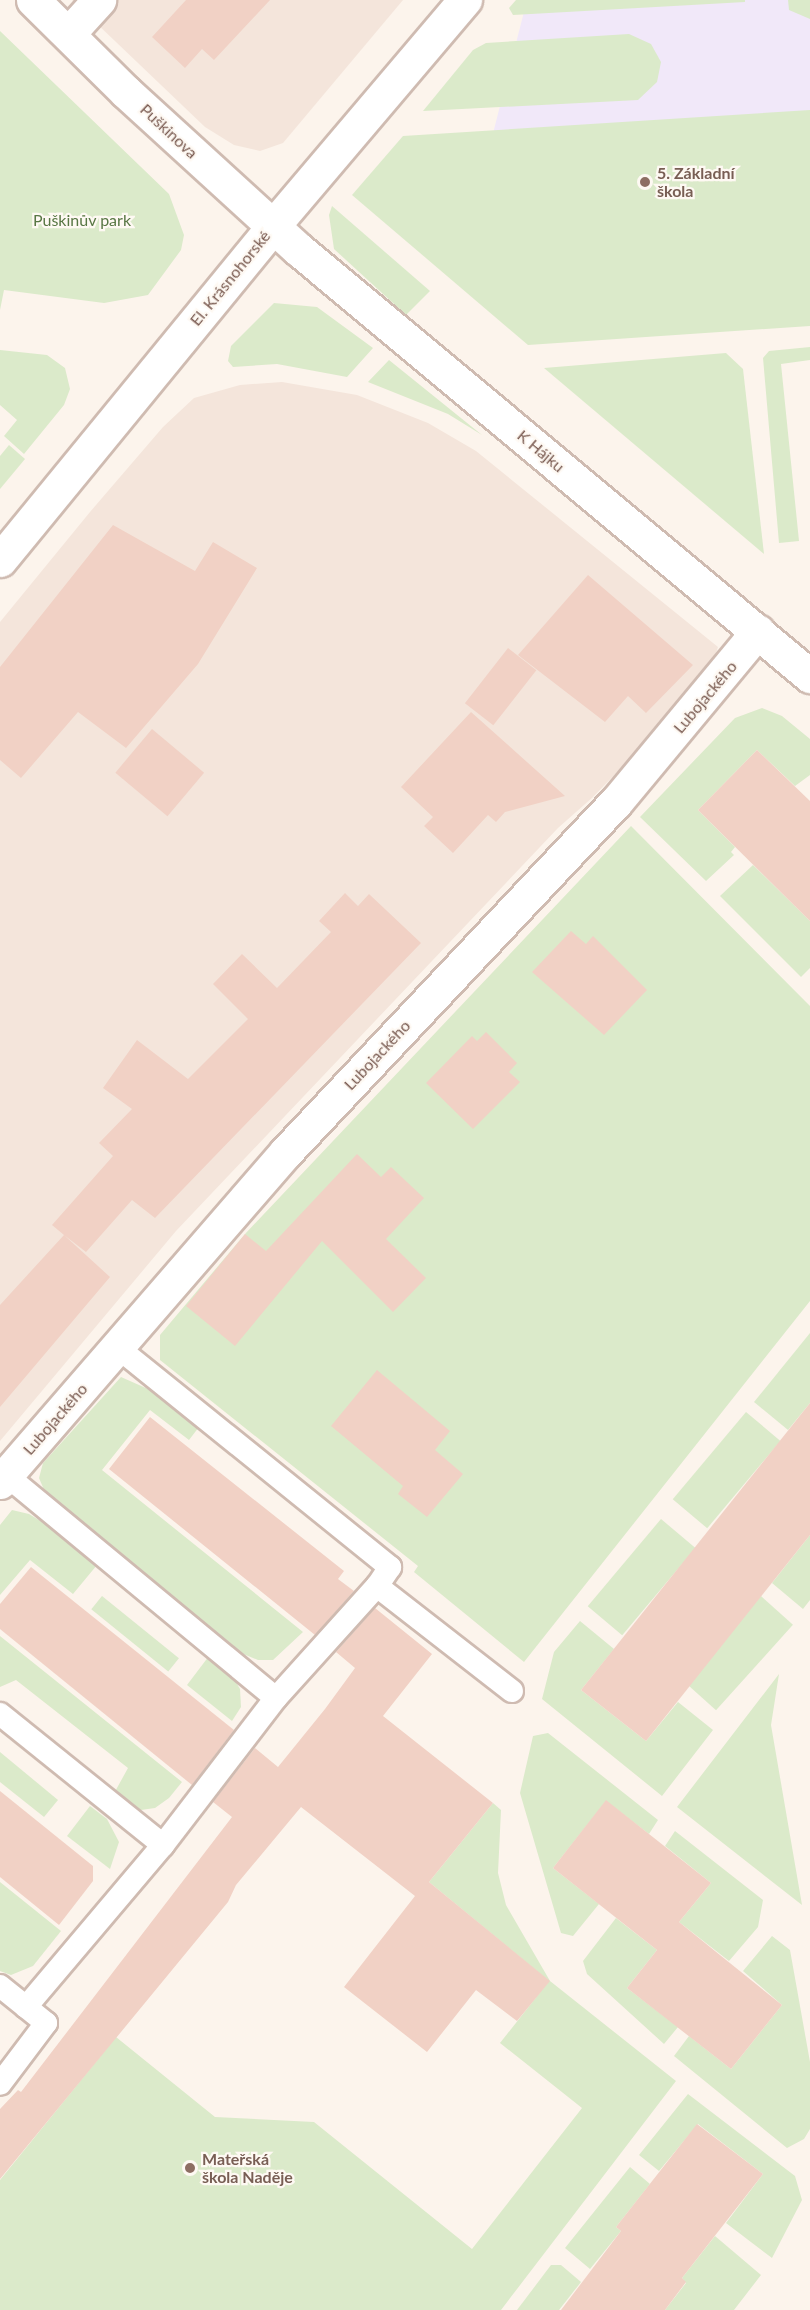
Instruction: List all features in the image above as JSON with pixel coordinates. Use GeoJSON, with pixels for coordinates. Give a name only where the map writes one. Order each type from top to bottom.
{"type":"FeatureCollection","features":[{"type":"Feature","properties":{"kind":"street","name":"Puškinova"},"geometry":{"type":"LineString","coordinates":[[33,0],[69,33],[126,92],[273,226]]}},
{"type":"Feature","properties":{"kind":"street"},"geometry":{"type":"LineString","coordinates":[[69,33],[99,0]]}},
{"type":"Feature","properties":{"kind":"street","name":"El. Krásnohorské"},"geometry":{"type":"LineString","coordinates":[[0,560],[273,226],[465,0]]}},
{"type":"Feature","properties":{"kind":"street","name":"K Hájku"},"geometry":{"type":"LineString","coordinates":[[273,226],[810,676]]}},
{"type":"Feature","properties":{"kind":"street","name":"Lubojackého"},"geometry":{"type":"LineString","coordinates":[[3,1479],[286,1152],[616,802],[758,631]]}},
{"type":"Feature","properties":{"kind":"lane"},"geometry":{"type":"LineString","coordinates":[[26,2007],[163,1845],[276,1698],[377,1586],[390,1567],[117,1347]]}},
{"type":"Feature","properties":{"kind":"lane"},"geometry":{"type":"LineString","coordinates":[[3,1479],[276,1698]]}},
{"type":"Feature","properties":{"kind":"lane"},"geometry":{"type":"LineString","coordinates":[[377,1586],[512,1691]]}},
{"type":"Feature","properties":{"kind":"lane"},"geometry":{"type":"LineString","coordinates":[[0,1714],[163,1845]]}},
{"type":"Feature","properties":{"kind":"lane"},"geometry":{"type":"LineString","coordinates":[[0,1986],[46,2023],[0,2084]]}},
{"type":"Feature","properties":{"kind":"shaded area"},"geometry":{"type":"Polygon","coordinates":[[[72,0],[403,0],[283,143],[260,151],[234,145],[205,127],[72,0]]]}},
{"type":"Feature","properties":{"kind":"shaded area","name":"5. Základní škola"},"geometry":{"type":"Polygon","coordinates":[[[527,0],[810,0],[810,248],[464,247],[527,0]]]}},
{"type":"Feature","properties":{"kind":"shaded area"},"geometry":{"type":"Polygon","coordinates":[[[282,382],[357,395],[428,423],[476,451],[718,647],[708,678],[593,797],[558,828],[176,1231],[0,1441],[0,622],[163,427],[194,398],[240,385],[282,382]]]}},
{"type":"Feature","properties":{"kind":"green space"},"geometry":{"type":"Polygon","coordinates":[[[516,0],[745,0],[745,2],[513,15],[509,8],[516,0]]]}},
{"type":"Feature","properties":{"kind":"green space"},"geometry":{"type":"Polygon","coordinates":[[[788,0],[810,0],[810,19],[789,10],[788,0]]]}},
{"type":"Feature","properties":{"kind":"green space","name":"Puškinův park"},"geometry":{"type":"Polygon","coordinates":[[[0,31],[169,194],[184,235],[181,250],[148,295],[104,303],[4,290],[0,310],[0,31]]]}},
{"type":"Feature","properties":{"kind":"green space"},"geometry":{"type":"Polygon","coordinates":[[[629,34],[651,44],[661,62],[657,82],[638,100],[423,111],[473,50],[486,43],[629,34]]]}},
{"type":"Feature","properties":{"kind":"green space"},"geometry":{"type":"Polygon","coordinates":[[[810,110],[810,326],[528,345],[352,195],[403,136],[810,110]]]}},
{"type":"Feature","properties":{"kind":"green space"},"geometry":{"type":"Polygon","coordinates":[[[332,206],[430,291],[406,315],[334,249],[329,215],[332,206]]]}},
{"type":"Feature","properties":{"kind":"green space"},"geometry":{"type":"Polygon","coordinates":[[[274,303],[317,307],[373,348],[347,377],[277,364],[233,367],[228,361],[231,346],[274,303]]]}},
{"type":"Feature","properties":{"kind":"green space"},"geometry":{"type":"Polygon","coordinates":[[[810,347],[810,360],[781,364],[799,541],[779,543],[763,358],[769,351],[810,347]]]}},
{"type":"Feature","properties":{"kind":"green space"},"geometry":{"type":"Polygon","coordinates":[[[0,350],[47,355],[65,368],[70,389],[64,405],[24,454],[4,436],[17,420],[0,405],[0,350]]]}},
{"type":"Feature","properties":{"kind":"green space"},"geometry":{"type":"Polygon","coordinates":[[[726,353],[743,369],[764,554],[544,368],[726,353]]]}},
{"type":"Feature","properties":{"kind":"green space"},"geometry":{"type":"Polygon","coordinates":[[[389,360],[482,435],[448,414],[368,382],[389,360]]]}},
{"type":"Feature","properties":{"kind":"green space"},"geometry":{"type":"Polygon","coordinates":[[[9,445],[25,459],[0,489],[0,456],[9,445]]]}},
{"type":"Feature","properties":{"kind":"green space"},"geometry":{"type":"Polygon","coordinates":[[[762,708],[782,716],[810,739],[810,775],[795,786],[757,750],[698,810],[735,847],[731,852],[734,855],[706,881],[640,817],[735,718],[762,708]]]}},
{"type":"Feature","properties":{"kind":"green space"},"geometry":{"type":"Polygon","coordinates":[[[631,826],[810,1006],[810,1301],[524,1662],[414,1572],[418,1566],[160,1360],[160,1335],[245,1234],[631,826]]]}},
{"type":"Feature","properties":{"kind":"green space"},"geometry":{"type":"Polygon","coordinates":[[[753,865],[810,921],[810,968],[801,977],[720,896],[753,865]]]}},
{"type":"Feature","properties":{"kind":"green space"},"geometry":{"type":"Polygon","coordinates":[[[810,1333],[810,1403],[788,1430],[754,1402],[810,1333]]]}},
{"type":"Feature","properties":{"kind":"green space"},"geometry":{"type":"Polygon","coordinates":[[[121,1377],[157,1393],[199,1427],[189,1440],[150,1410],[102,1470],[303,1632],[273,1660],[258,1660],[241,1653],[45,1492],[39,1478],[43,1463],[121,1377]]]}},
{"type":"Feature","properties":{"kind":"green space"},"geometry":{"type":"Polygon","coordinates":[[[746,1412],[780,1441],[707,1528],[673,1499],[746,1412]]]}},
{"type":"Feature","properties":{"kind":"green space"},"geometry":{"type":"Polygon","coordinates":[[[12,1510],[29,1514],[47,1525],[97,1565],[73,1594],[30,1560],[0,1595],[0,1525],[12,1510]]]}},
{"type":"Feature","properties":{"kind":"green space"},"geometry":{"type":"Polygon","coordinates":[[[661,1519],[695,1548],[622,1635],[588,1606],[661,1519]]]}},
{"type":"Feature","properties":{"kind":"green space"},"geometry":{"type":"Polygon","coordinates":[[[810,1535],[810,1600],[803,1609],[772,1583],[810,1535]]]}},
{"type":"Feature","properties":{"kind":"green space"},"geometry":{"type":"Polygon","coordinates":[[[102,1596],[179,1658],[168,1672],[91,1609],[102,1596]]]}},
{"type":"Feature","properties":{"kind":"green space"},"geometry":{"type":"Polygon","coordinates":[[[761,1596],[793,1625],[716,1710],[684,1681],[761,1596]]]}},
{"type":"Feature","properties":{"kind":"green space"},"geometry":{"type":"Polygon","coordinates":[[[580,1621],[614,1649],[581,1690],[646,1741],[678,1702],[713,1730],[662,1796],[542,1699],[554,1652],[580,1621]]]}},
{"type":"Feature","properties":{"kind":"green space"},"geometry":{"type":"Polygon","coordinates":[[[0,1636],[182,1782],[169,1798],[155,1808],[141,1810],[112,1797],[128,1768],[16,1680],[0,1687],[0,1636]]]}},
{"type":"Feature","properties":{"kind":"green space"},"geometry":{"type":"Polygon","coordinates":[[[209,1656],[229,1670],[240,1689],[241,1707],[232,1721],[187,1685],[209,1656]]]}},
{"type":"Feature","properties":{"kind":"green space"},"geometry":{"type":"Polygon","coordinates":[[[779,1674],[771,1725],[802,1905],[677,1807],[779,1674]]]}},
{"type":"Feature","properties":{"kind":"green space"},"geometry":{"type":"Polygon","coordinates":[[[548,1733],[658,1820],[649,1834],[606,1801],[553,1868],[599,1904],[573,1936],[561,1933],[520,1793],[533,1736],[548,1733]]]}},
{"type":"Feature","properties":{"kind":"green space"},"geometry":{"type":"Polygon","coordinates":[[[0,1752],[58,1800],[44,1817],[0,1782],[0,1752]]]}},
{"type":"Feature","properties":{"kind":"green space","name":"Mateřská škola Naděje"},"geometry":{"type":"Polygon","coordinates":[[[493,1803],[501,1810],[498,1873],[506,1905],[550,1981],[676,2081],[501,2310],[0,2310],[0,2180],[116,2037],[215,2117],[314,2122],[472,2249],[582,2108],[500,2043],[549,1981],[429,1882],[493,1803]]]}},
{"type":"Feature","properties":{"kind":"green space"},"geometry":{"type":"Polygon","coordinates":[[[90,1806],[107,1819],[119,1842],[110,1869],[67,1836],[90,1806]]]}},
{"type":"Feature","properties":{"kind":"green space"},"geometry":{"type":"Polygon","coordinates":[[[675,1831],[763,1900],[758,1927],[729,1961],[679,1922],[711,1883],[665,1846],[675,1831]]]}},
{"type":"Feature","properties":{"kind":"green space"},"geometry":{"type":"Polygon","coordinates":[[[0,1882],[61,1931],[33,1966],[11,1975],[0,1971],[0,1882]]]}},
{"type":"Feature","properties":{"kind":"green space"},"geometry":{"type":"Polygon","coordinates":[[[616,1918],[657,1950],[627,1988],[678,2027],[664,2044],[587,1974],[583,1961],[616,1918]]]}},
{"type":"Feature","properties":{"kind":"green space"},"geometry":{"type":"Polygon","coordinates":[[[772,1936],[790,1950],[810,2062],[810,2129],[804,2139],[787,2148],[674,2056],[689,2036],[731,2069],[782,2005],[743,1971],[772,1936]]]}},
{"type":"Feature","properties":{"kind":"green space"},"geometry":{"type":"Polygon","coordinates":[[[688,2094],[795,2176],[802,2200],[772,2258],[726,2223],[763,2174],[698,2124],[659,2171],[639,2155],[688,2094]]]}},
{"type":"Feature","properties":{"kind":"green space"},"geometry":{"type":"Polygon","coordinates":[[[630,2167],[650,2184],[616,2227],[621,2231],[590,2269],[565,2248],[630,2167]]]}},
{"type":"Feature","properties":{"kind":"green space"},"geometry":{"type":"Polygon","coordinates":[[[715,2236],[761,2275],[734,2310],[665,2310],[686,2283],[682,2278],[715,2236]]]}},
{"type":"Feature","properties":{"kind":"green space"},"geometry":{"type":"Polygon","coordinates":[[[551,2265],[561,2265],[581,2282],[559,2310],[517,2310],[551,2265]]]}},
{"type":"Feature","properties":{"kind":"building"},"geometry":{"type":"Polygon","coordinates":[[[186,0],[270,0],[214,60],[202,49],[185,68],[152,37],[186,0]]]}},
{"type":"Feature","properties":{"kind":"building"},"geometry":{"type":"Polygon","coordinates":[[[113,525],[195,571],[213,542],[257,568],[198,664],[126,748],[78,712],[21,778],[0,760],[0,667],[113,525]]]}},
{"type":"Feature","properties":{"kind":"building"},"geometry":{"type":"Polygon","coordinates":[[[588,575],[693,665],[646,713],[628,696],[605,722],[518,655],[588,575]]]}},
{"type":"Feature","properties":{"kind":"building"},"geometry":{"type":"Polygon","coordinates":[[[508,648],[536,670],[493,725],[465,703],[508,648]]]}},
{"type":"Feature","properties":{"kind":"building"},"geometry":{"type":"Polygon","coordinates":[[[471,712],[565,796],[505,812],[496,822],[488,815],[453,853],[424,826],[433,817],[401,787],[471,712]]]}},
{"type":"Feature","properties":{"kind":"building"},"geometry":{"type":"Polygon","coordinates":[[[152,729],[204,773],[167,816],[115,773],[152,729]]]}},
{"type":"Feature","properties":{"kind":"building"},"geometry":{"type":"Polygon","coordinates":[[[757,750],[810,801],[810,921],[698,810],[757,750]]]}},
{"type":"Feature","properties":{"kind":"building"},"geometry":{"type":"Polygon","coordinates":[[[345,893],[358,906],[369,894],[421,943],[155,1218],[132,1200],[86,1252],[52,1225],[113,1156],[99,1143],[132,1109],[103,1088],[137,1040],[188,1079],[248,1019],[213,984],[242,954],[277,988],[331,932],[319,921],[345,893]]]}},
{"type":"Feature","properties":{"kind":"building"},"geometry":{"type":"Polygon","coordinates":[[[571,931],[586,944],[593,936],[647,990],[604,1035],[532,972],[571,931]]]}},
{"type":"Feature","properties":{"kind":"building"},"geometry":{"type":"Polygon","coordinates":[[[486,1032],[517,1063],[509,1072],[520,1082],[473,1129],[426,1083],[472,1036],[477,1041],[486,1032]]]}},
{"type":"Feature","properties":{"kind":"building"},"geometry":{"type":"Polygon","coordinates":[[[357,1154],[381,1177],[391,1167],[424,1198],[386,1239],[426,1278],[393,1312],[322,1241],[235,1346],[186,1306],[245,1234],[266,1251],[357,1154]]]}},
{"type":"Feature","properties":{"kind":"building"},"geometry":{"type":"Polygon","coordinates":[[[64,1235],[110,1277],[0,1407],[0,1305],[64,1235]]]}},
{"type":"Feature","properties":{"kind":"building"},"geometry":{"type":"Polygon","coordinates":[[[377,1370],[450,1431],[435,1450],[463,1474],[427,1517],[398,1494],[403,1486],[331,1426],[377,1370]]]}},
{"type":"Feature","properties":{"kind":"building"},"geometry":{"type":"Polygon","coordinates":[[[810,1403],[810,1535],[646,1741],[581,1690],[810,1403]]]}},
{"type":"Feature","properties":{"kind":"building"},"geometry":{"type":"Polygon","coordinates":[[[150,1417],[344,1571],[338,1579],[354,1591],[315,1635],[109,1469],[150,1417]]]}},
{"type":"Feature","properties":{"kind":"building"},"geometry":{"type":"Polygon","coordinates":[[[31,1567],[234,1730],[192,1785],[0,1629],[0,1604],[31,1567]]]}},
{"type":"Feature","properties":{"kind":"building"},"geometry":{"type":"Polygon","coordinates":[[[375,1608],[432,1654],[383,1716],[493,1803],[429,1882],[550,1981],[517,2021],[476,1990],[427,2052],[344,1987],[415,1896],[301,1807],[236,1885],[228,1902],[0,2179],[0,2109],[18,2090],[21,2092],[232,1817],[213,1802],[255,1748],[278,1767],[325,1709],[355,1668],[336,1652],[375,1608]]]}},
{"type":"Feature","properties":{"kind":"building"},"geometry":{"type":"Polygon","coordinates":[[[0,1791],[93,1866],[93,1881],[59,1925],[0,1877],[0,1791]]]}},
{"type":"Feature","properties":{"kind":"building"},"geometry":{"type":"Polygon","coordinates":[[[606,1800],[711,1883],[679,1922],[782,2005],[731,2069],[627,1988],[657,1950],[553,1868],[606,1800]]]}},
{"type":"Feature","properties":{"kind":"building"},"geometry":{"type":"Polygon","coordinates":[[[697,2124],[763,2174],[682,2278],[686,2282],[665,2310],[561,2310],[621,2231],[616,2227],[697,2124]]]}},
{"type":"Feature","properties":{"kind":"place","name":"5. Základní škola"},"geometry":{"type":"Point","coordinates":[645,182]}},
{"type":"Feature","properties":{"kind":"place","name":"Mateřská škola Naděje"},"geometry":{"type":"Point","coordinates":[190,2168]}}]}
